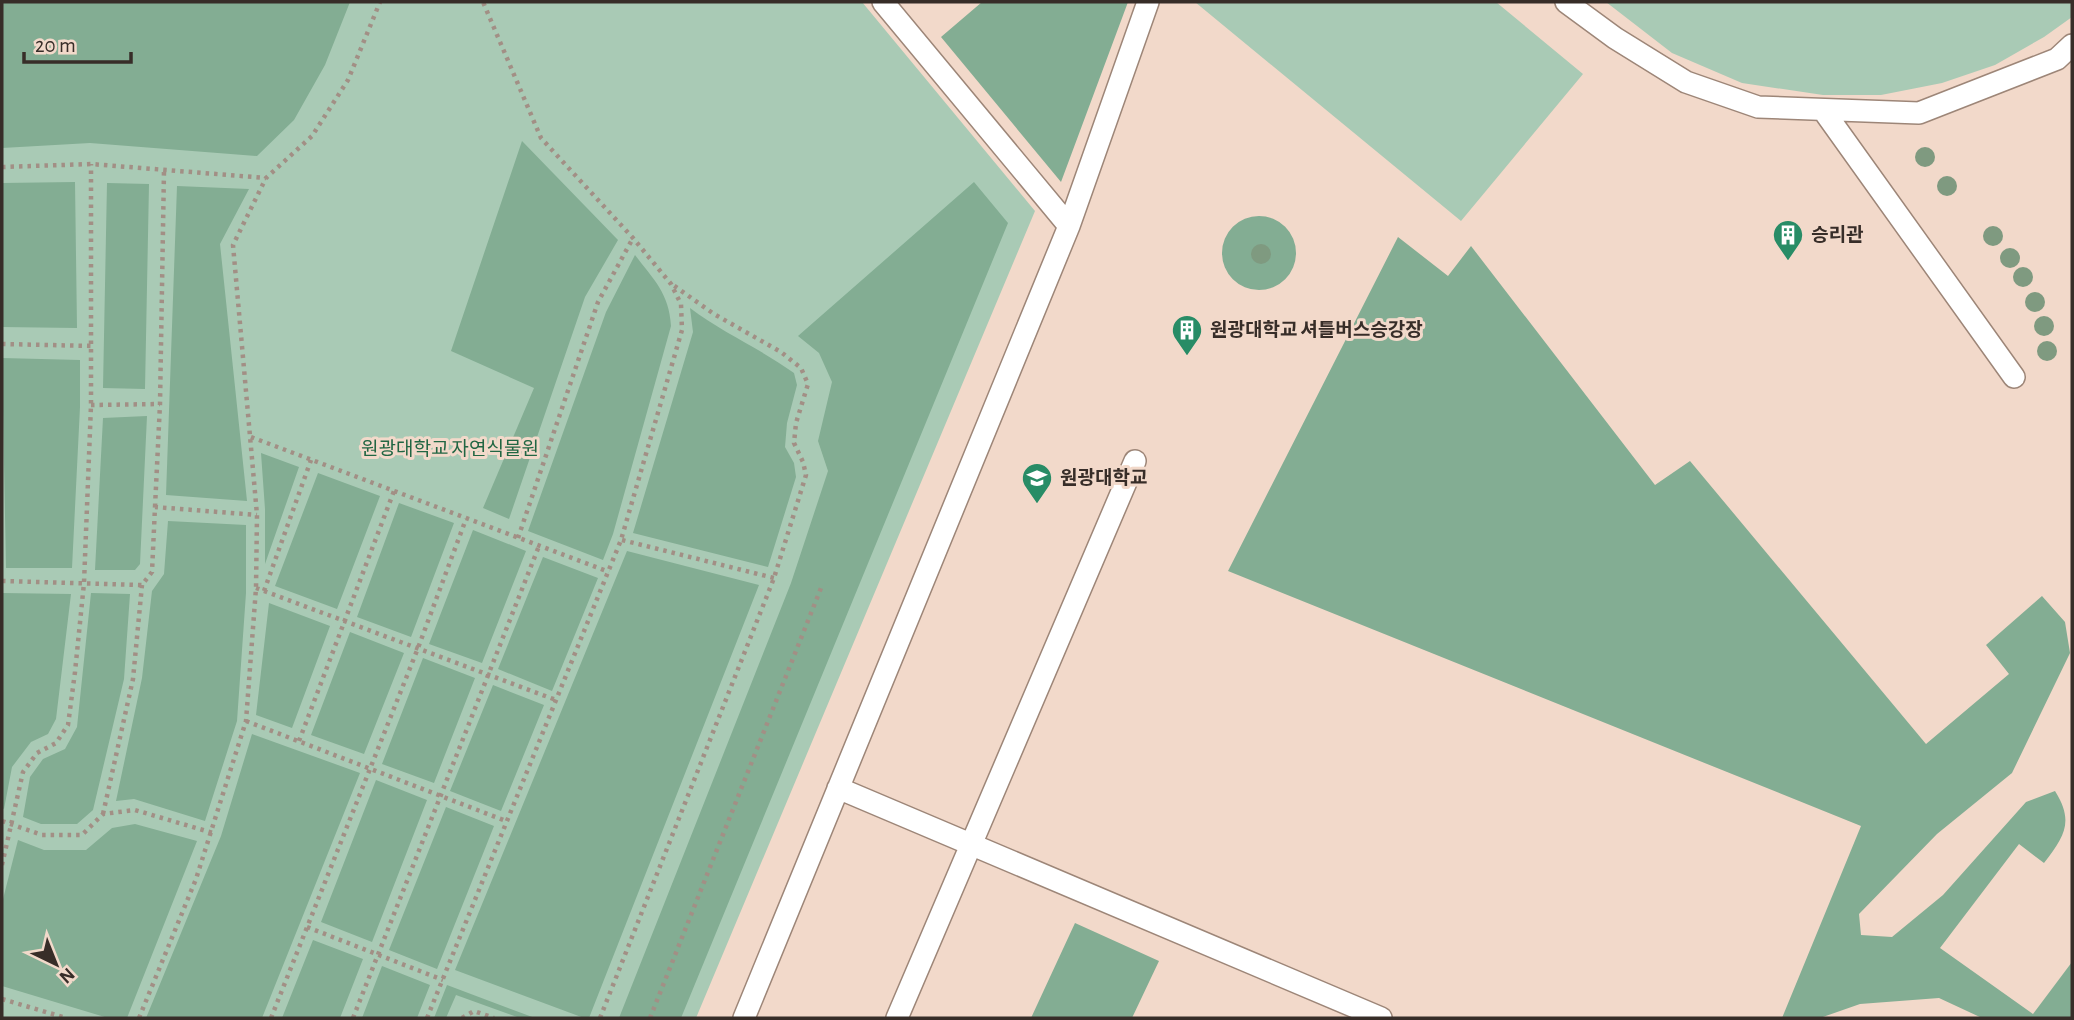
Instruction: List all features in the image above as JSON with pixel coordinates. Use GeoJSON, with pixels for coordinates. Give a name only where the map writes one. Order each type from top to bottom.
{"type":"FeatureCollection","features":[{"type":"Feature","properties":{"kind":"lane"},"geometry":{"type":"LineString","coordinates":[[883,2],[1069,226]]}},
{"type":"Feature","properties":{"kind":"lane"},"geometry":{"type":"LineString","coordinates":[[744,1018],[1069,226],[1148,2]]}},
{"type":"Feature","properties":{"kind":"lane"},"geometry":{"type":"LineString","coordinates":[[1566,2],[1615,38],[1686,82],[1758,107],[1919,113],[2057,59],[2072,45]]}},
{"type":"Feature","properties":{"kind":"lane"},"geometry":{"type":"LineString","coordinates":[[1824,110],[2014,377]]}},
{"type":"Feature","properties":{"kind":"lane"},"geometry":{"type":"LineString","coordinates":[[897,1018],[1135,461]]}},
{"type":"Feature","properties":{"kind":"lane"},"geometry":{"type":"LineString","coordinates":[[838,789],[1381,1018]]}},
{"type":"Feature","properties":{"kind":"path"},"geometry":{"type":"LineString","coordinates":[[139,1018],[197,879],[246,722],[256,588],[257,515],[233,245],[265,178],[312,136],[348,80],[380,2]]}},
{"type":"Feature","properties":{"kind":"path"},"geometry":{"type":"LineString","coordinates":[[427,1018],[621,540],[682,330],[681,304],[671,284],[633,238],[541,138],[483,2]]}},
{"type":"Feature","properties":{"kind":"path"},"geometry":{"type":"LineString","coordinates":[[2,167],[91,164],[265,178]]}},
{"type":"Feature","properties":{"kind":"path"},"geometry":{"type":"LineString","coordinates":[[2,865],[23,772],[37,753],[56,743],[68,725],[84,583],[93,346],[91,164]]}},
{"type":"Feature","properties":{"kind":"path"},"geometry":{"type":"LineString","coordinates":[[2,821],[42,835],[82,835],[103,814],[132,678],[142,585],[152,572],[160,404],[164,170]]}},
{"type":"Feature","properties":{"kind":"path"},"geometry":{"type":"LineString","coordinates":[[518,538],[598,302],[633,238]]}},
{"type":"Feature","properties":{"kind":"path"},"geometry":{"type":"LineString","coordinates":[[600,1018],[774,578],[806,475],[794,443],[796,423],[808,384],[801,368],[781,352],[714,314],[671,284]]}},
{"type":"Feature","properties":{"kind":"path"},"geometry":{"type":"LineString","coordinates":[[2,344],[93,346]]}},
{"type":"Feature","properties":{"kind":"path"},"geometry":{"type":"LineString","coordinates":[[91,405],[160,404]]}},
{"type":"Feature","properties":{"kind":"path"},"geometry":{"type":"LineString","coordinates":[[251,437],[609,572]]}},
{"type":"Feature","properties":{"kind":"path"},"geometry":{"type":"LineString","coordinates":[[264,591],[311,460]]}},
{"type":"Feature","properties":{"kind":"path"},"geometry":{"type":"LineString","coordinates":[[299,741],[394,491]]}},
{"type":"Feature","properties":{"kind":"path"},"geometry":{"type":"LineString","coordinates":[[155,507],[257,515]]}},
{"type":"Feature","properties":{"kind":"path"},"geometry":{"type":"LineString","coordinates":[[271,1018],[418,648],[466,519]]}},
{"type":"Feature","properties":{"kind":"path"},"geometry":{"type":"LineString","coordinates":[[621,540],[774,578]]}},
{"type":"Feature","properties":{"kind":"path"},"geometry":{"type":"LineString","coordinates":[[353,1018],[539,546]]}},
{"type":"Feature","properties":{"kind":"path"},"geometry":{"type":"LineString","coordinates":[[2,582],[142,585]]}},
{"type":"Feature","properties":{"kind":"path"},"geometry":{"type":"LineString","coordinates":[[256,588],[556,700]]}},
{"type":"Feature","properties":{"kind":"path"},"geometry":{"type":"LineString","coordinates":[[650,1018],[821,588]]}},
{"type":"Feature","properties":{"kind":"path"},"geometry":{"type":"LineString","coordinates":[[246,722],[506,821]]}},
{"type":"Feature","properties":{"kind":"path"},"geometry":{"type":"LineString","coordinates":[[103,814],[135,810],[212,833]]}},
{"type":"Feature","properties":{"kind":"path"},"geometry":{"type":"LineString","coordinates":[[307,927],[443,979]]}},
{"type":"Feature","properties":{"kind":"path"},"geometry":{"type":"LineString","coordinates":[[2,999],[45,1015],[66,1018]]}},
{"type":"Feature","properties":{"kind":"path"},"geometry":{"type":"LineString","coordinates":[[462,1018],[474,1011],[494,1018]]}},
{"type":"Feature","properties":{"kind":"green space","name":"원광대학교 자연식물원"},"geometry":{"type":"Polygon","coordinates":[[[2,2],[862,2],[1035,211],[696,1018],[2,1018],[2,2]]]}},
{"type":"Feature","properties":{"kind":"green space"},"geometry":{"type":"Polygon","coordinates":[[[2,2],[350,2],[325,65],[294,120],[257,156],[90,143],[2,148],[2,2]]]}},
{"type":"Feature","properties":{"kind":"green space"},"geometry":{"type":"Polygon","coordinates":[[[982,2],[1128,2],[1061,182],[941,37],[982,2]]]}},
{"type":"Feature","properties":{"kind":"green space"},"geometry":{"type":"Polygon","coordinates":[[[1195,2],[1496,2],[1583,74],[1461,221],[1195,2]]]}},
{"type":"Feature","properties":{"kind":"green space"},"geometry":{"type":"Polygon","coordinates":[[[1606,2],[2072,2],[2072,17],[2044,37],[1995,65],[1942,83],[1881,95],[1823,95],[1742,83],[1672,53],[1606,2]]]}},
{"type":"Feature","properties":{"kind":"green space"},"geometry":{"type":"Polygon","coordinates":[[[522,141],[618,240],[585,297],[509,519],[483,508],[534,388],[451,351],[522,141]]]}},
{"type":"Feature","properties":{"kind":"green space"},"geometry":{"type":"Polygon","coordinates":[[[75,182],[77,328],[2,327],[2,183],[75,182]]]}},
{"type":"Feature","properties":{"kind":"green space"},"geometry":{"type":"Polygon","coordinates":[[[974,182],[1008,223],[681,1018],[619,1018],[791,583],[828,471],[818,441],[832,382],[819,353],[798,336],[974,182]]]}},
{"type":"Feature","properties":{"kind":"green space"},"geometry":{"type":"Polygon","coordinates":[[[107,183],[149,184],[145,389],[103,388],[107,183]]]}},
{"type":"Feature","properties":{"kind":"green space"},"geometry":{"type":"Polygon","coordinates":[[[177,186],[249,189],[220,244],[247,501],[166,495],[177,186]]]}},
{"type":"Feature","properties":{"kind":"green space"},"geometry":{"type":"Polygon","coordinates":[[[1259,216],[1273,219],[1285,227],[1293,239],[1296,253],[1293,267],[1285,279],[1273,287],[1259,290],[1245,287],[1233,279],[1225,267],[1222,253],[1225,239],[1233,227],[1245,219],[1259,216]]]}},
{"type":"Feature","properties":{"kind":"green space"},"geometry":{"type":"Polygon","coordinates":[[[1398,237],[1448,276],[1471,246],[1655,485],[1690,461],[1926,744],[2009,674],[1986,645],[2042,596],[2065,622],[2070,653],[2012,773],[1937,834],[1859,914],[1861,935],[1892,937],[1943,895],[2026,802],[2055,791],[2064,811],[2064,828],[2062,836],[2044,863],[2019,844],[1940,948],[2033,1014],[2072,962],[2072,1018],[1982,1018],[1939,998],[1860,1004],[1820,1018],[1782,1018],[1861,826],[1228,571],[1398,237]]]}},
{"type":"Feature","properties":{"kind":"green space"},"geometry":{"type":"Polygon","coordinates":[[[635,255],[664,296],[671,326],[613,534],[603,560],[528,531],[606,312],[635,255]]]}},
{"type":"Feature","properties":{"kind":"green space"},"geometry":{"type":"Polygon","coordinates":[[[690,308],[794,373],[797,385],[787,423],[785,447],[794,463],[796,477],[768,567],[633,533],[693,332],[690,308]]]}},
{"type":"Feature","properties":{"kind":"green space"},"geometry":{"type":"Polygon","coordinates":[[[2,358],[80,360],[72,568],[6,568],[2,358]]]}},
{"type":"Feature","properties":{"kind":"green space"},"geometry":{"type":"Polygon","coordinates":[[[147,416],[140,564],[135,570],[95,570],[103,418],[147,416]]]}},
{"type":"Feature","properties":{"kind":"green space"},"geometry":{"type":"Polygon","coordinates":[[[261,453],[299,467],[265,564],[265,509],[261,453]]]}},
{"type":"Feature","properties":{"kind":"green space"},"geometry":{"type":"Polygon","coordinates":[[[318,473],[380,496],[337,609],[275,586],[318,473]]]}},
{"type":"Feature","properties":{"kind":"green space"},"geometry":{"type":"Polygon","coordinates":[[[399,503],[454,523],[411,637],[357,617],[399,503]]]}},
{"type":"Feature","properties":{"kind":"green space"},"geometry":{"type":"Polygon","coordinates":[[[168,521],[246,525],[246,593],[237,721],[205,821],[134,799],[116,801],[142,678],[152,591],[164,574],[168,521]]]}},
{"type":"Feature","properties":{"kind":"green space"},"geometry":{"type":"Polygon","coordinates":[[[473,530],[526,551],[482,663],[429,644],[473,530]]]}},
{"type":"Feature","properties":{"kind":"green space"},"geometry":{"type":"Polygon","coordinates":[[[627,551],[759,585],[589,1018],[584,1018],[455,970],[627,551]]]}},
{"type":"Feature","properties":{"kind":"green space"},"geometry":{"type":"Polygon","coordinates":[[[543,557],[598,578],[552,691],[498,669],[543,557]]]}},
{"type":"Feature","properties":{"kind":"green space"},"geometry":{"type":"Polygon","coordinates":[[[2,593],[71,594],[56,719],[48,734],[31,742],[12,767],[4,809],[2,808],[2,593]]]}},
{"type":"Feature","properties":{"kind":"green space"},"geometry":{"type":"Polygon","coordinates":[[[91,593],[130,594],[124,679],[93,810],[77,824],[41,824],[23,817],[30,777],[43,759],[65,749],[77,727],[91,593]]]}},
{"type":"Feature","properties":{"kind":"green space"},"geometry":{"type":"Polygon","coordinates":[[[269,603],[330,626],[292,728],[256,715],[269,603]]]}},
{"type":"Feature","properties":{"kind":"green space"},"geometry":{"type":"Polygon","coordinates":[[[350,632],[404,653],[364,754],[311,735],[350,632]]]}},
{"type":"Feature","properties":{"kind":"green space"},"geometry":{"type":"Polygon","coordinates":[[[423,658],[475,678],[434,783],[382,764],[423,658]]]}},
{"type":"Feature","properties":{"kind":"green space"},"geometry":{"type":"Polygon","coordinates":[[[493,685],[544,705],[501,811],[450,791],[493,685]]]}},
{"type":"Feature","properties":{"kind":"green space"},"geometry":{"type":"Polygon","coordinates":[[[252,734],[360,773],[262,1018],[146,1018],[221,836],[252,734]]]}},
{"type":"Feature","properties":{"kind":"green space"},"geometry":{"type":"Polygon","coordinates":[[[376,780],[427,800],[372,942],[321,922],[376,780]]]}},
{"type":"Feature","properties":{"kind":"green space"},"geometry":{"type":"Polygon","coordinates":[[[446,807],[494,826],[437,969],[389,950],[446,807]]]}},
{"type":"Feature","properties":{"kind":"green space"},"geometry":{"type":"Polygon","coordinates":[[[135,824],[197,841],[127,1018],[108,1018],[2,986],[2,903],[18,840],[44,850],[86,850],[112,828],[135,824]]]}},
{"type":"Feature","properties":{"kind":"green space"},"geometry":{"type":"Polygon","coordinates":[[[1075,923],[1159,961],[1132,1018],[1031,1018],[1075,923]]]}},
{"type":"Feature","properties":{"kind":"green space"},"geometry":{"type":"Polygon","coordinates":[[[313,940],[363,959],[340,1018],[282,1018],[313,940]]]}},
{"type":"Feature","properties":{"kind":"green space"},"geometry":{"type":"Polygon","coordinates":[[[382,966],[430,985],[417,1018],[362,1018],[382,966]]]}},
{"type":"Feature","properties":{"kind":"green space"},"geometry":{"type":"Polygon","coordinates":[[[447,985],[535,1018],[520,1018],[456,995],[446,1018],[434,1018],[447,985]]]}},
{"type":"Feature","properties":{"kind":"place","name":"승리관"},"geometry":{"type":"Point","coordinates":[1788,262]}},
{"type":"Feature","properties":{"kind":"place","name":"원광대학교 셔틀버스승강장"},"geometry":{"type":"Point","coordinates":[1187,357]}},
{"type":"Feature","properties":{"kind":"place","name":"원광대학교"},"geometry":{"type":"Point","coordinates":[1037,505]}}]}
